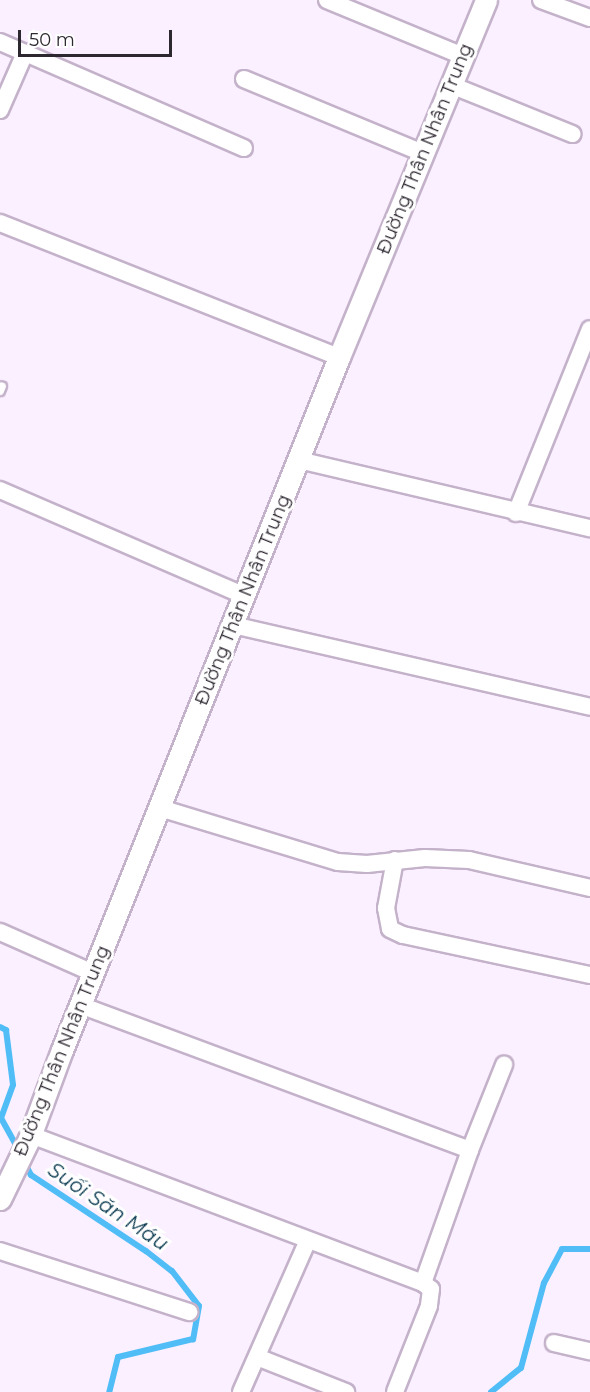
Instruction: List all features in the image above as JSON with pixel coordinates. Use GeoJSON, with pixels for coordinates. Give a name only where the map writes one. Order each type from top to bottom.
{"type":"FeatureCollection","features":[{"type":"Feature","properties":{"kind":"street"},"geometry":{"type":"LineString","coordinates":[[327,0],[463,56]]}},
{"type":"Feature","properties":{"kind":"street","name":"Đường Thân Nhân Trung"},"geometry":{"type":"LineString","coordinates":[[0,1199],[30,1137],[80,1005],[234,625],[339,357],[486,0]]}},
{"type":"Feature","properties":{"kind":"street"},"geometry":{"type":"LineString","coordinates":[[541,0],[590,18]]}},
{"type":"Feature","properties":{"kind":"street"},"geometry":{"type":"LineString","coordinates":[[0,42],[244,148]]}},
{"type":"Feature","properties":{"kind":"street"},"geometry":{"type":"LineString","coordinates":[[0,110],[25,53]]}},
{"type":"Feature","properties":{"kind":"street"},"geometry":{"type":"LineString","coordinates":[[244,79],[423,153]]}},
{"type":"Feature","properties":{"kind":"street"},"geometry":{"type":"LineString","coordinates":[[451,86],[572,134]]}},
{"type":"Feature","properties":{"kind":"street"},"geometry":{"type":"LineString","coordinates":[[0,223],[339,357]]}},
{"type":"Feature","properties":{"kind":"street"},"geometry":{"type":"LineString","coordinates":[[516,513],[590,329]]}},
{"type":"Feature","properties":{"kind":"street"},"geometry":{"type":"LineString","coordinates":[[299,460],[516,513],[590,528]]}},
{"type":"Feature","properties":{"kind":"street"},"geometry":{"type":"LineString","coordinates":[[0,490],[245,596]]}},
{"type":"Feature","properties":{"kind":"street"},"geometry":{"type":"LineString","coordinates":[[234,625],[590,707]]}},
{"type":"Feature","properties":{"kind":"street"},"geometry":{"type":"LineString","coordinates":[[160,808],[338,862],[367,864],[395,860],[469,860],[590,888]]}},
{"type":"Feature","properties":{"kind":"street"},"geometry":{"type":"LineString","coordinates":[[395,860],[386,908],[390,929],[403,935],[590,975]]}},
{"type":"Feature","properties":{"kind":"street"},"geometry":{"type":"LineString","coordinates":[[0,932],[93,973]]}},
{"type":"Feature","properties":{"kind":"street"},"geometry":{"type":"LineString","coordinates":[[80,1005],[470,1150]]}},
{"type":"Feature","properties":{"kind":"street"},"geometry":{"type":"LineString","coordinates":[[423,1283],[470,1150],[504,1065]]}},
{"type":"Feature","properties":{"kind":"street"},"geometry":{"type":"LineString","coordinates":[[30,1137],[423,1283],[431,1288],[432,1296],[395,1392]]}},
{"type":"Feature","properties":{"kind":"street"},"geometry":{"type":"LineString","coordinates":[[242,1392],[308,1240]]}},
{"type":"Feature","properties":{"kind":"street"},"geometry":{"type":"LineString","coordinates":[[0,1251],[189,1312]]}},
{"type":"Feature","properties":{"kind":"street"},"geometry":{"type":"LineString","coordinates":[[554,1343],[590,1351]]}},
{"type":"Feature","properties":{"kind":"street"},"geometry":{"type":"LineString","coordinates":[[257,1357],[346,1392]]}},
{"type":"Feature","properties":{"kind":"waterway","name":"Suối Săn Máu"},"geometry":{"type":"LineString","coordinates":[[0,1027],[6,1030],[13,1085],[1,1118],[19,1151]]}},
{"type":"Feature","properties":{"kind":"waterway","name":"Suối Săn Máu"},"geometry":{"type":"LineString","coordinates":[[23,1160],[31,1175],[146,1251],[172,1271],[199,1306],[193,1339],[118,1357],[109,1392]]}},
{"type":"Feature","properties":{"kind":"waterway","name":"Suối Săn Máu"},"geometry":{"type":"LineString","coordinates":[[491,1392],[521,1368],[544,1283],[562,1249],[590,1249]]}}]}
